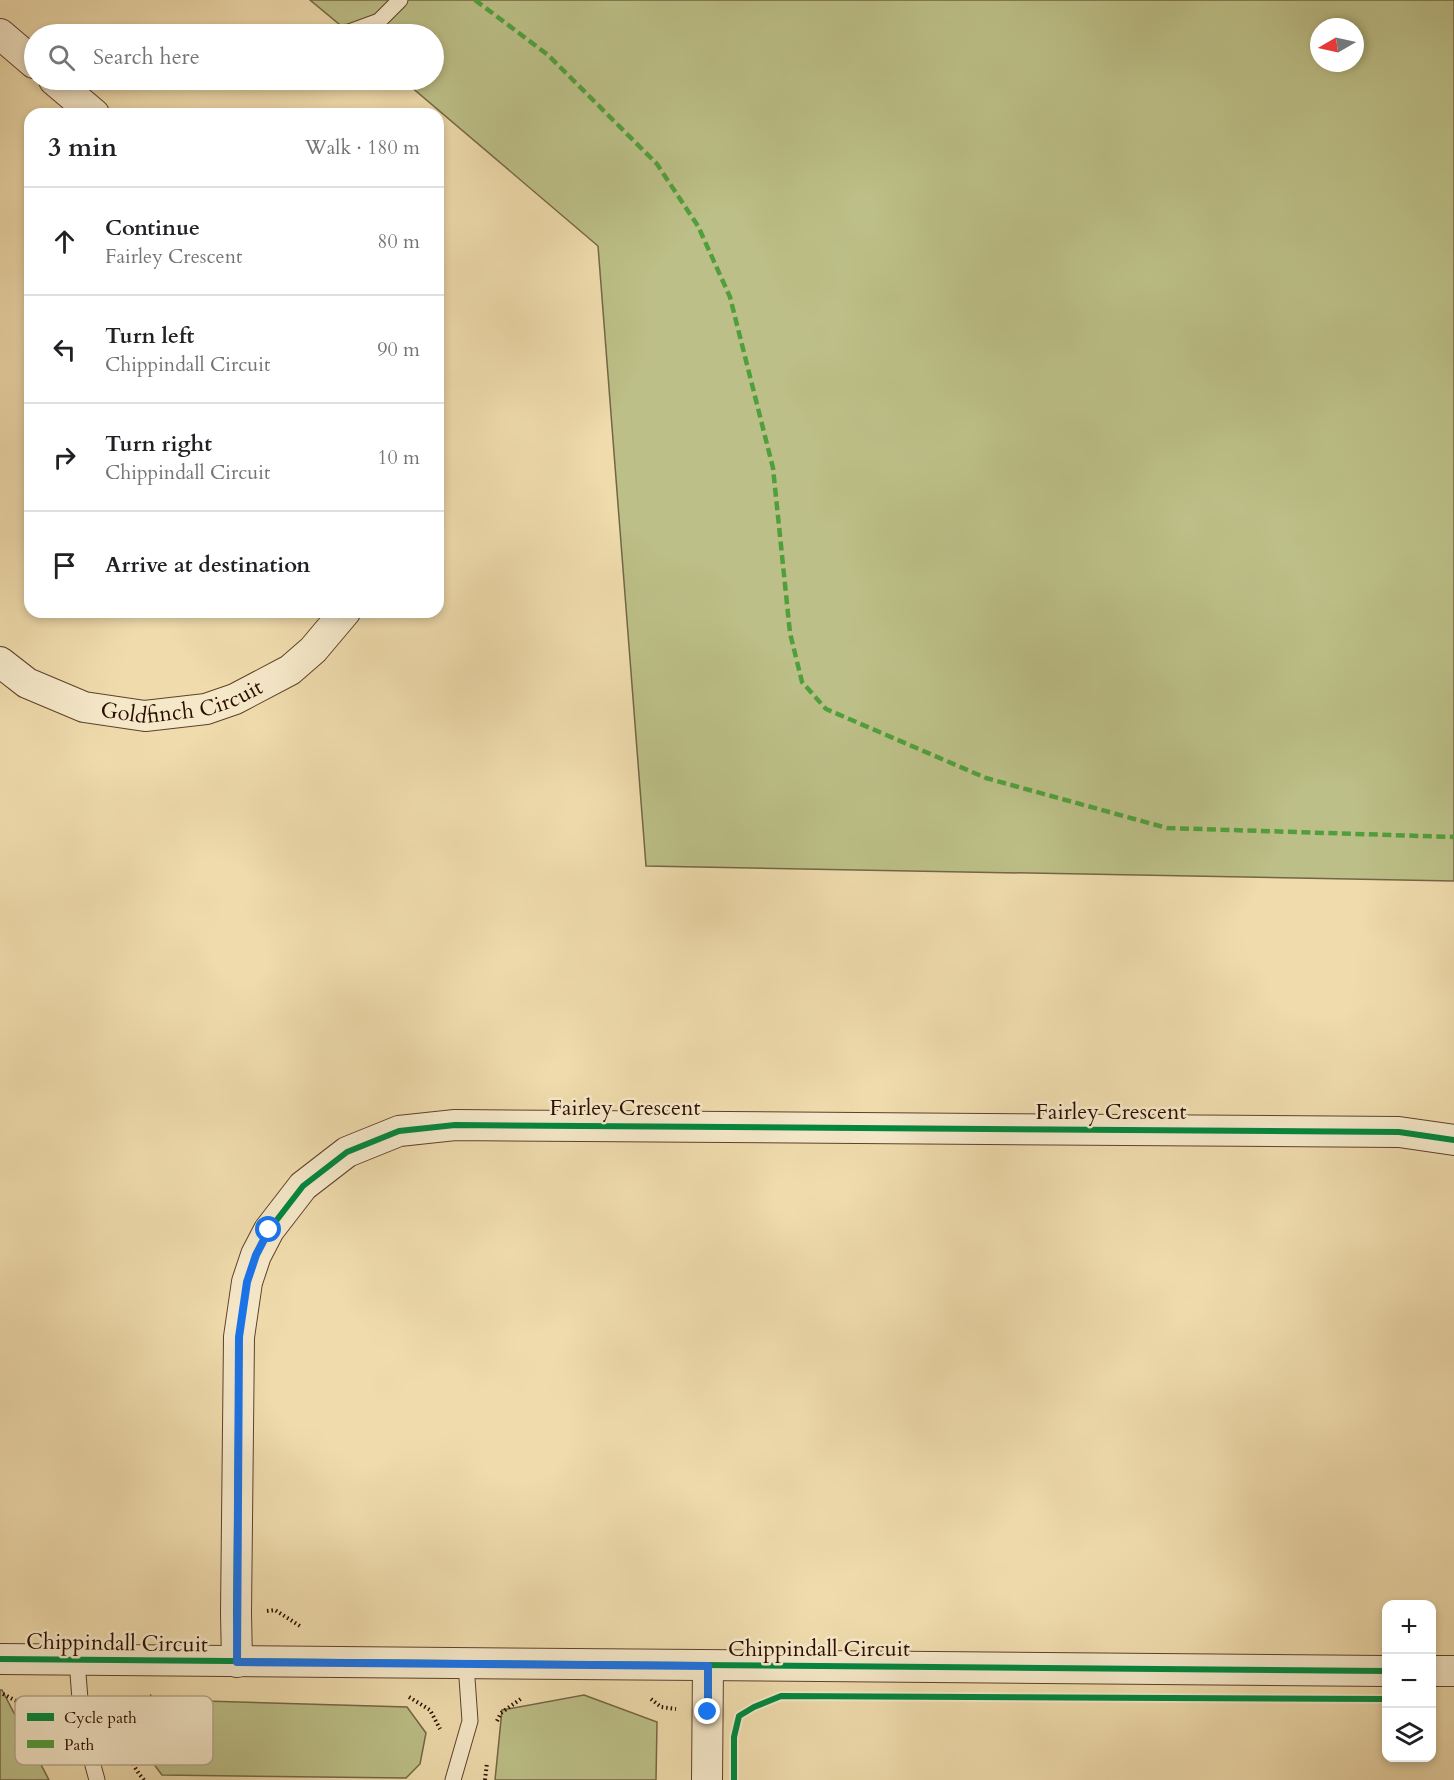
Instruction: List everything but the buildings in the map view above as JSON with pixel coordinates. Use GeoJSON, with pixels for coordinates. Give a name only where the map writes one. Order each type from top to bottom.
{"type":"FeatureCollection","features":[{"type":"Feature","properties":{"kind":"street"},"geometry":{"type":"LineString","coordinates":[[0,34],[24,54]]}},
{"type":"Feature","properties":{"kind":"street"},"geometry":{"type":"LineString","coordinates":[[66,90],[87,108]]}},
{"type":"Feature","properties":{"kind":"street","name":"Goldfinch Circuit"},"geometry":{"type":"LineString","coordinates":[[0,662],[27,683],[84,707],[145,716],[206,709],[236,699],[290,670],[314,650],[340,618]]}},
{"type":"Feature","properties":{"kind":"street","name":"Fairley Crescent"},"geometry":{"type":"LineString","coordinates":[[237,1662],[239,1337],[247,1282],[256,1255],[282,1212],[303,1186],[347,1152],[399,1131],[454,1125],[1399,1132],[1454,1140]]}},
{"type":"Feature","properties":{"kind":"street","name":"Chippindall Circuit"},"geometry":{"type":"LineString","coordinates":[[0,1659],[1382,1671]]}},
{"type":"Feature","properties":{"kind":"street","name":"Chippindall Circuit"},"geometry":{"type":"LineString","coordinates":[[707,1780],[708,1666]]}},
{"type":"Feature","properties":{"kind":"street"},"geometry":{"type":"LineString","coordinates":[[1436,1671],[1454,1671]]}},
{"type":"Feature","properties":{"kind":"lane"},"geometry":{"type":"LineString","coordinates":[[371,24],[379,21],[400,0]]}},
{"type":"Feature","properties":{"kind":"lane"},"geometry":{"type":"LineString","coordinates":[[77,1661],[80,1696]]}},
{"type":"Feature","properties":{"kind":"lane"},"geometry":{"type":"LineString","coordinates":[[453,1780],[470,1721],[466,1664]]}},
{"type":"Feature","properties":{"kind":"lane"},"geometry":{"type":"LineString","coordinates":[[93,1765],[97,1780]]}},
{"type":"Feature","properties":{"kind":"path"},"geometry":{"type":"LineString","coordinates":[[275,1610],[298,1626],[309,1626]]}},
{"type":"Feature","properties":{"kind":"path"},"geometry":{"type":"LineString","coordinates":[[0,1692],[15,1700]]}},
{"type":"Feature","properties":{"kind":"path"},"geometry":{"type":"LineString","coordinates":[[404,1693],[430,1710],[440,1729],[439,1740]]}},
{"type":"Feature","properties":{"kind":"path"},"geometry":{"type":"LineString","coordinates":[[493,1729],[501,1713],[524,1696]]}},
{"type":"Feature","properties":{"kind":"path"},"geometry":{"type":"LineString","coordinates":[[641,1696],[661,1707]]}},
{"type":"Feature","properties":{"kind":"path"},"geometry":{"type":"LineString","coordinates":[[484,1780],[488,1760]]}},
{"type":"Feature","properties":{"kind":"path"},"geometry":{"type":"LineString","coordinates":[[132,1765],[144,1780]]}},
{"type":"Feature","properties":{"kind":"green space"},"geometry":{"type":"Polygon","coordinates":[[[310,0],[1454,0],[1454,881],[646,866],[598,246],[444,115],[444,108],[436,108],[415,90],[444,90],[444,24],[339,24],[310,0]]]}},
{"type":"Feature","properties":{"kind":"green space"},"geometry":{"type":"Polygon","coordinates":[[[0,1690],[2,1690],[15,1715],[15,1765],[41,1765],[49,1780],[0,1780],[0,1690]]]}},
{"type":"Feature","properties":{"kind":"green space"},"geometry":{"type":"Polygon","coordinates":[[[584,1695],[657,1722],[656,1780],[495,1780],[502,1710],[584,1695]]]}},
{"type":"Feature","properties":{"kind":"green space"},"geometry":{"type":"Polygon","coordinates":[[[213,1701],[407,1707],[426,1733],[420,1764],[406,1778],[162,1775],[154,1765],[213,1765],[213,1701]]]}},
{"type":"Feature","properties":{"kind":"marked path"},"geometry":{"type":"LineString","coordinates":[[475,0],[548,55],[657,164],[698,226],[730,297],[773,468],[790,633],[802,682],[826,709],[986,778],[1167,828],[1454,837]]}},
{"type":"Feature","properties":{"kind":"cycle path"},"geometry":{"type":"LineString","coordinates":[[237,1662],[239,1337],[247,1282],[256,1255],[269,1230],[303,1186],[347,1152],[399,1131],[455,1125],[1399,1132],[1454,1140]]}},
{"type":"Feature","properties":{"kind":"cycle path"},"geometry":{"type":"LineString","coordinates":[[0,1659],[1382,1671]]}},
{"type":"Feature","properties":{"kind":"cycle path"},"geometry":{"type":"LineString","coordinates":[[734,1780],[734,1737],[739,1716],[781,1696],[1382,1699]]}},
{"type":"Feature","properties":{"kind":"route"},"geometry":{"type":"LineString","coordinates":[[269,1230],[256,1255],[247,1282],[239,1337],[237,1662],[708,1666],[708,1712]]}}]}
